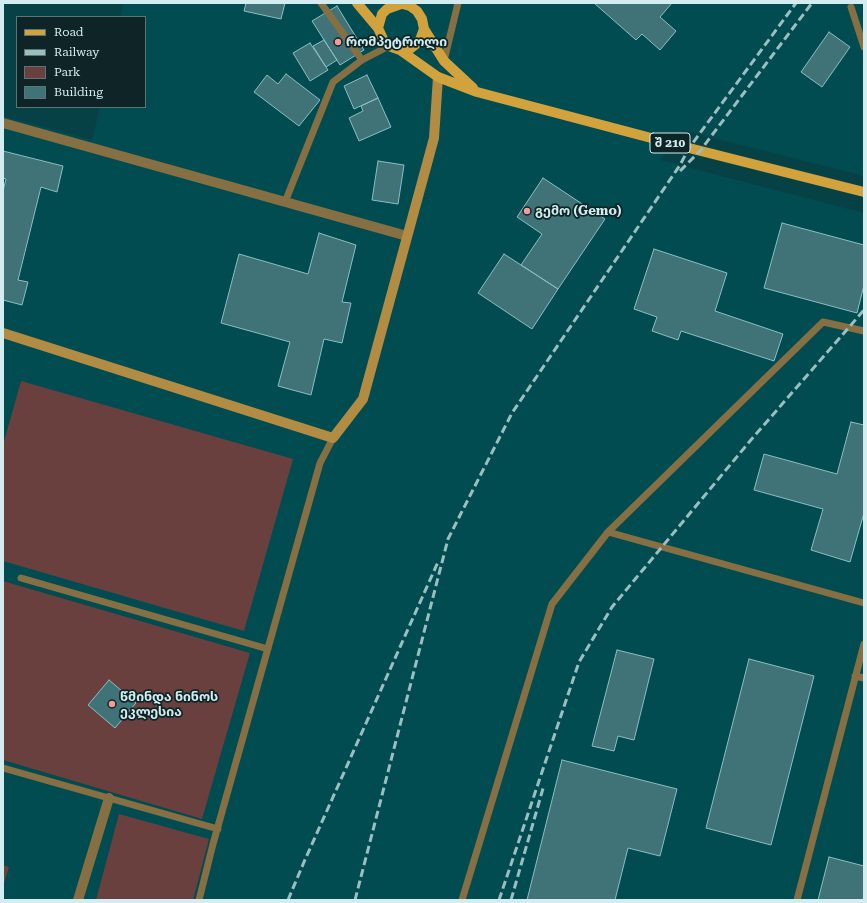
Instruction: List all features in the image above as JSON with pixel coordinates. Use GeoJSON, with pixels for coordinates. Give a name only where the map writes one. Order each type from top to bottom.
{"type":"FeatureCollection","features":[{"type":"Feature","properties":{"kind":"main road"},"geometry":{"type":"LineString","coordinates":[[357,3],[378,28],[380,35],[389,46],[400,50],[411,48],[420,40],[424,29],[418,12],[410,6],[400,3],[387,9],[382,14],[378,28]]}},
{"type":"Feature","properties":{"kind":"main road","name":"შ 210"},"geometry":{"type":"LineString","coordinates":[[424,29],[444,61],[477,92]]}},
{"type":"Feature","properties":{"kind":"main road","name":"შ 210"},"geometry":{"type":"LineString","coordinates":[[400,50],[438,77],[477,92],[700,151],[864,192]]}},
{"type":"Feature","properties":{"kind":"street"},"geometry":{"type":"LineString","coordinates":[[3,333],[333,438],[363,399],[434,138],[438,77]]}},
{"type":"Feature","properties":{"kind":"street"},"geometry":{"type":"LineString","coordinates":[[3,123],[407,236]]}},
{"type":"Feature","properties":{"kind":"street"},"geometry":{"type":"LineString","coordinates":[[78,900],[109,798]]}},
{"type":"Feature","properties":{"kind":"lane"},"geometry":{"type":"LineString","coordinates":[[321,3],[362,60]]}},
{"type":"Feature","properties":{"kind":"lane"},"geometry":{"type":"LineString","coordinates":[[444,61],[458,3]]}},
{"type":"Feature","properties":{"kind":"lane"},"geometry":{"type":"LineString","coordinates":[[851,7],[864,47]]}},
{"type":"Feature","properties":{"kind":"lane"},"geometry":{"type":"LineString","coordinates":[[285,202],[333,82],[362,60],[389,46]]}},
{"type":"Feature","properties":{"kind":"lane"},"geometry":{"type":"LineString","coordinates":[[462,900],[552,604],[608,532],[823,322],[864,331]]}},
{"type":"Feature","properties":{"kind":"lane"},"geometry":{"type":"LineString","coordinates":[[200,900],[218,829],[320,463],[333,438]]}},
{"type":"Feature","properties":{"kind":"lane"},"geometry":{"type":"LineString","coordinates":[[608,532],[864,603]]}},
{"type":"Feature","properties":{"kind":"lane"},"geometry":{"type":"LineString","coordinates":[[21,578],[268,649]]}},
{"type":"Feature","properties":{"kind":"lane"},"geometry":{"type":"LineString","coordinates":[[797,900],[864,644]]}},
{"type":"Feature","properties":{"kind":"lane"},"geometry":{"type":"LineString","coordinates":[[855,676],[864,678]]}},
{"type":"Feature","properties":{"kind":"lane"},"geometry":{"type":"LineString","coordinates":[[3,768],[218,829]]}},
{"type":"Feature","properties":{"kind":"shaded area"},"geometry":{"type":"Polygon","coordinates":[[[123,3],[864,3],[864,176],[682,130],[660,160],[864,213],[864,900],[3,900],[3,887],[9,867],[3,865],[3,760],[202,819],[250,653],[3,581],[3,116],[92,140],[100,108],[146,108],[146,16],[120,16],[123,3]]]}},
{"type":"Feature","properties":{"kind":"green space"},"geometry":{"type":"Polygon","coordinates":[[[21,381],[293,459],[244,631],[3,561],[3,445],[21,381]]]}},
{"type":"Feature","properties":{"kind":"green space"},"geometry":{"type":"Polygon","coordinates":[[[3,581],[250,653],[202,819],[3,760],[3,581]]]}},
{"type":"Feature","properties":{"kind":"green space"},"geometry":{"type":"Polygon","coordinates":[[[119,814],[209,839],[193,900],[96,900],[119,814]]]}},
{"type":"Feature","properties":{"kind":"green space"},"geometry":{"type":"Polygon","coordinates":[[[3,865],[9,867],[3,887],[3,865]]]}},
{"type":"Feature","properties":{"kind":"building"},"geometry":{"type":"Polygon","coordinates":[[[246,3],[285,3],[281,19],[244,11],[246,3]]]}},
{"type":"Feature","properties":{"kind":"building"},"geometry":{"type":"Polygon","coordinates":[[[594,3],[672,3],[660,17],[676,31],[660,50],[642,34],[636,40],[594,3]]]}},
{"type":"Feature","properties":{"kind":"building"},"geometry":{"type":"Polygon","coordinates":[[[337,6],[364,50],[340,65],[312,21],[337,6]]]}},
{"type":"Feature","properties":{"kind":"building"},"geometry":{"type":"Polygon","coordinates":[[[829,32],[850,47],[822,87],[801,72],[829,32]]]}},
{"type":"Feature","properties":{"kind":"building"},"geometry":{"type":"Polygon","coordinates":[[[324,40],[337,60],[326,67],[313,46],[324,40]]]}},
{"type":"Feature","properties":{"kind":"building"},"geometry":{"type":"Polygon","coordinates":[[[310,43],[328,70],[310,81],[293,53],[310,43]]]}},
{"type":"Feature","properties":{"kind":"building"},"geometry":{"type":"Polygon","coordinates":[[[286,74],[320,100],[299,126],[254,92],[267,75],[278,84],[286,74]]]}},
{"type":"Feature","properties":{"kind":"building"},"geometry":{"type":"Polygon","coordinates":[[[367,75],[378,98],[354,109],[344,86],[367,75]]]}},
{"type":"Feature","properties":{"kind":"building"},"geometry":{"type":"Polygon","coordinates":[[[378,98],[391,127],[359,141],[349,118],[363,111],[361,106],[378,98]]]}},
{"type":"Feature","properties":{"kind":"building"},"geometry":{"type":"Polygon","coordinates":[[[3,151],[63,166],[57,192],[41,187],[18,280],[28,282],[22,305],[3,300],[3,191],[6,179],[3,178],[3,151]]]}},
{"type":"Feature","properties":{"kind":"building"},"geometry":{"type":"Polygon","coordinates":[[[378,161],[404,165],[398,204],[372,200],[378,161]]]}},
{"type":"Feature","properties":{"kind":"building"},"geometry":{"type":"Polygon","coordinates":[[[543,178],[605,219],[558,289],[521,265],[542,234],[517,217],[543,178]]]}},
{"type":"Feature","properties":{"kind":"building"},"geometry":{"type":"Polygon","coordinates":[[[782,223],[864,245],[864,285],[857,313],[764,288],[782,223]]]}},
{"type":"Feature","properties":{"kind":"building"},"geometry":{"type":"Polygon","coordinates":[[[319,233],[356,245],[342,302],[351,303],[342,343],[324,339],[311,395],[278,386],[290,342],[221,323],[239,254],[308,274],[319,233]]]}},
{"type":"Feature","properties":{"kind":"building"},"geometry":{"type":"Polygon","coordinates":[[[654,249],[727,273],[715,311],[783,334],[774,361],[681,331],[678,340],[652,331],[657,317],[634,309],[654,249]]]}},
{"type":"Feature","properties":{"kind":"building"},"geometry":{"type":"Polygon","coordinates":[[[504,254],[558,289],[532,329],[478,293],[504,254]]]}},
{"type":"Feature","properties":{"kind":"building"},"geometry":{"type":"Polygon","coordinates":[[[851,422],[864,425],[864,513],[850,562],[811,550],[823,509],[754,490],[764,454],[837,474],[851,422]]]}},
{"type":"Feature","properties":{"kind":"building"},"geometry":{"type":"Polygon","coordinates":[[[617,650],[654,659],[634,740],[618,736],[614,751],[592,746],[617,650]]]}},
{"type":"Feature","properties":{"kind":"building"},"geometry":{"type":"Polygon","coordinates":[[[749,659],[814,676],[771,845],[706,828],[749,659]]]}},
{"type":"Feature","properties":{"kind":"building","name":"წმინდა ნინოს ეკლესია"},"geometry":{"type":"Polygon","coordinates":[[[109,680],[136,703],[115,728],[88,705],[109,680]]]}},
{"type":"Feature","properties":{"kind":"building"},"geometry":{"type":"Polygon","coordinates":[[[562,760],[677,789],[660,856],[628,848],[615,900],[527,900],[562,760]]]}},
{"type":"Feature","properties":{"kind":"building"},"geometry":{"type":"Polygon","coordinates":[[[829,857],[864,866],[864,900],[818,900],[829,857]]]}},
{"type":"Feature","properties":{"kind":"railway"},"geometry":{"type":"LineString","coordinates":[[355,900],[448,539],[512,413],[680,165],[689,148],[796,3]]}},
{"type":"Feature","properties":{"kind":"railway"},"geometry":{"type":"LineString","coordinates":[[680,171],[700,151],[812,3]]}},
{"type":"Feature","properties":{"kind":"railway"},"geometry":{"type":"LineString","coordinates":[[499,900],[579,662],[612,607],[750,441],[864,310]]}},
{"type":"Feature","properties":{"kind":"railway"},"geometry":{"type":"LineString","coordinates":[[288,900],[438,562]]}},
{"type":"Feature","properties":{"kind":"railway"},"geometry":{"type":"LineString","coordinates":[[511,900],[544,785]]}},
{"type":"Feature","properties":{"kind":"place","name":"რომპეტროლი"},"geometry":{"type":"Point","coordinates":[338,42]}},
{"type":"Feature","properties":{"kind":"place","name":"გემო (Gemo)"},"geometry":{"type":"Point","coordinates":[527,211]}},
{"type":"Feature","properties":{"kind":"place","name":"წმინდა ნინოს ეკლესია"},"geometry":{"type":"Point","coordinates":[112,704]}}]}
